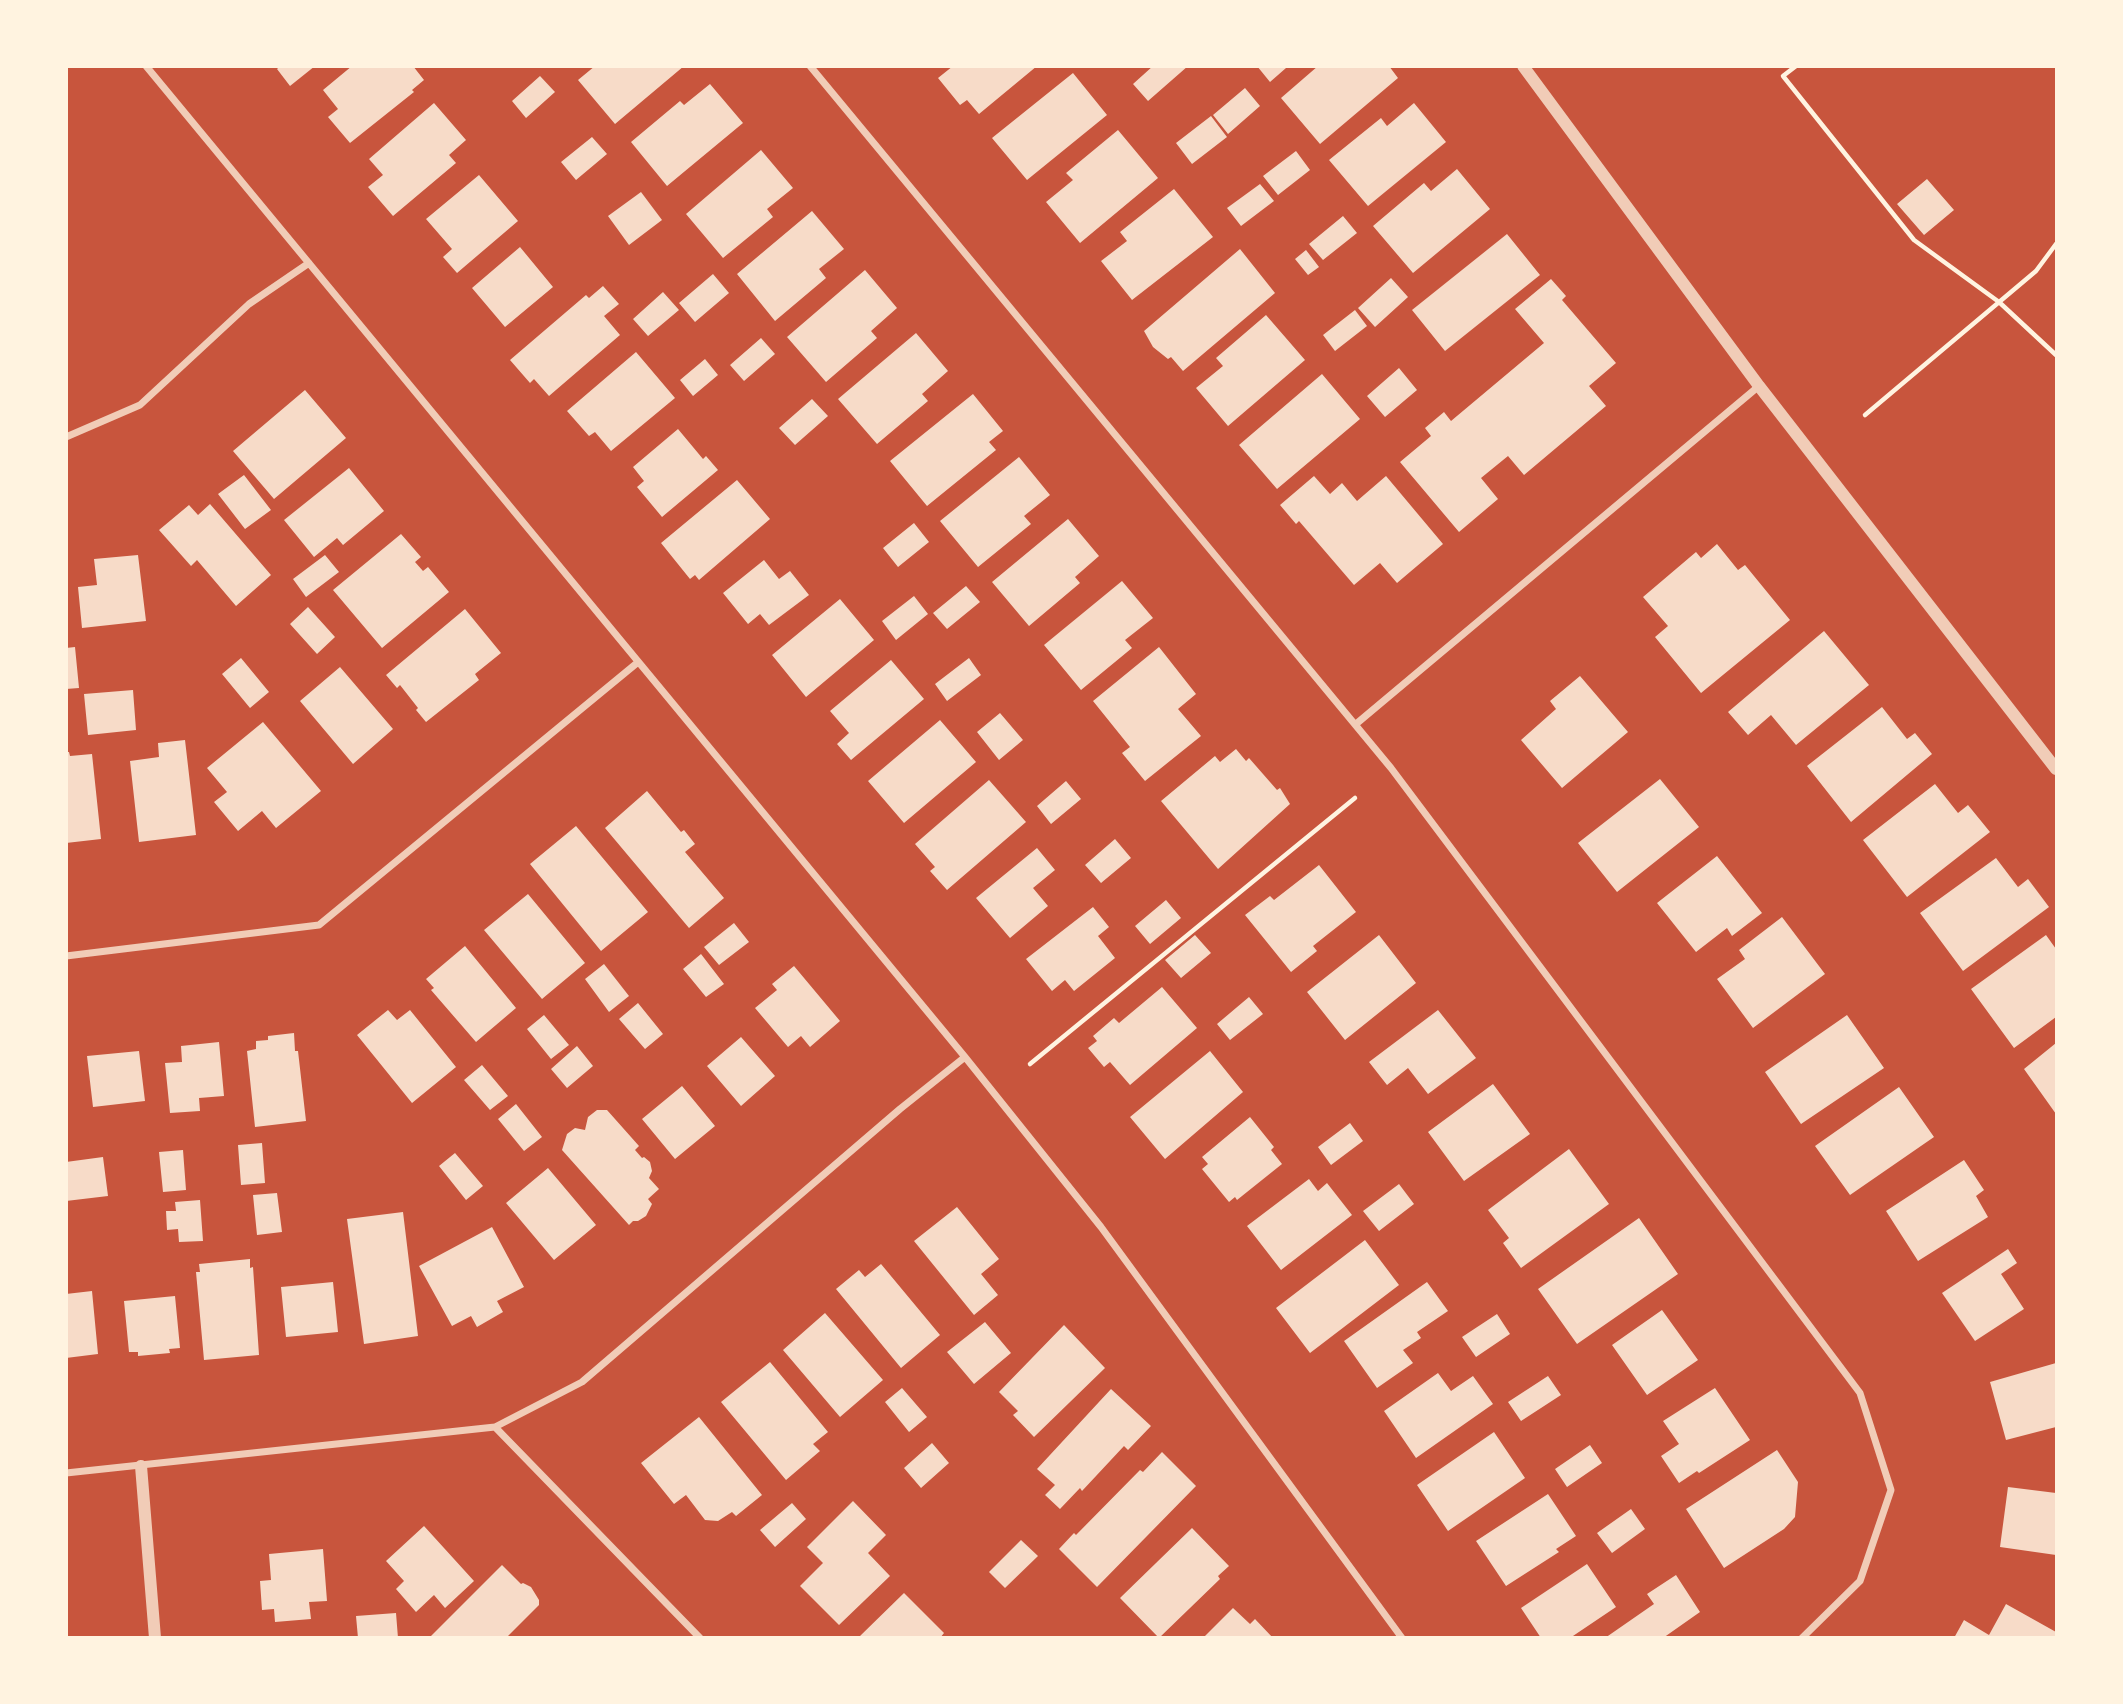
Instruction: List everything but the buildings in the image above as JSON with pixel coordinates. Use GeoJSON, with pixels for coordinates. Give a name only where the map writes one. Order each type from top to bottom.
{"type":"FeatureCollection","features":[{"type":"Feature","properties":{"kind":"street"},"geometry":{"type":"LineString","coordinates":[[146,66],[965,1057],[1101,1227],[1402,1637]]}},
{"type":"Feature","properties":{"kind":"street"},"geometry":{"type":"LineString","coordinates":[[810,66],[1391,768],[1860,1393],[1891,1490],[1860,1581],[1802,1637]]}},
{"type":"Feature","properties":{"kind":"street"},"geometry":{"type":"LineString","coordinates":[[1523,66],[1759,386],[1816,456],[2056,769]]}},
{"type":"Feature","properties":{"kind":"street"},"geometry":{"type":"LineString","coordinates":[[66,437],[140,405],[249,304],[309,263]]}},
{"type":"Feature","properties":{"kind":"street"},"geometry":{"type":"LineString","coordinates":[[1356,724],[1759,386]]}},
{"type":"Feature","properties":{"kind":"street"},"geometry":{"type":"LineString","coordinates":[[66,956],[319,925],[637,663]]}},
{"type":"Feature","properties":{"kind":"street"},"geometry":{"type":"LineString","coordinates":[[66,1473],[495,1427],[582,1382],[900,1109],[965,1057]]}},
{"type":"Feature","properties":{"kind":"street"},"geometry":{"type":"LineString","coordinates":[[495,1427],[700,1637]]}},
{"type":"Feature","properties":{"kind":"street"},"geometry":{"type":"LineString","coordinates":[[141,1466],[155,1637]]}},
{"type":"Feature","properties":{"kind":"path"},"geometry":{"type":"LineString","coordinates":[[1796,66],[1783,76],[1914,240],[1999,302],[2056,355]]}},
{"type":"Feature","properties":{"kind":"path"},"geometry":{"type":"LineString","coordinates":[[1865,415],[2036,271],[2056,244]]}},
{"type":"Feature","properties":{"kind":"path"},"geometry":{"type":"LineString","coordinates":[[1030,1064],[1355,798]]}}]}
